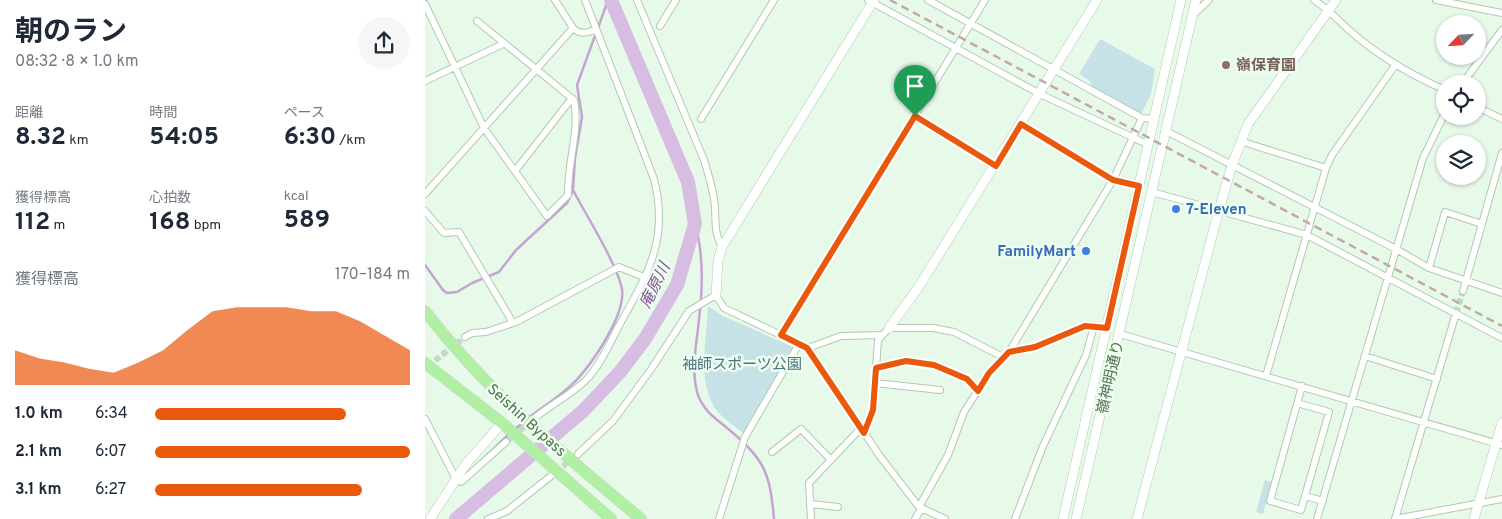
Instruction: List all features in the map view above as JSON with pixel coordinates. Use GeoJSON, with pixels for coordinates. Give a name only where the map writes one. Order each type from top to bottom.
{"type":"FeatureCollection","features":[{"type":"Feature","properties":{"kind":"highway","name":"Seishin Bypass"},"geometry":{"type":"LineString","coordinates":[[425,310],[481,378],[536,422],[562,452],[641,519]]}},
{"type":"Feature","properties":{"kind":"highway","name":"Seishin Bypass"},"geometry":{"type":"LineString","coordinates":[[425,363],[502,423],[611,519]]}},
{"type":"Feature","properties":{"kind":"street"},"geometry":{"type":"LineString","coordinates":[[555,0],[573,28],[578,32],[585,34],[595,30]]}},
{"type":"Feature","properties":{"kind":"street"},"geometry":{"type":"LineString","coordinates":[[536,422],[588,378],[600,361],[646,278],[653,262],[660,229],[658,195],[628,107],[600,36],[595,30],[585,0]]}},
{"type":"Feature","properties":{"kind":"street"},"geometry":{"type":"LineString","coordinates":[[637,0],[704,160],[710,179],[715,207],[715,232],[722,247]]}},
{"type":"Feature","properties":{"kind":"street"},"geometry":{"type":"LineString","coordinates":[[660,26],[676,0]]}},
{"type":"Feature","properties":{"kind":"street"},"geometry":{"type":"LineString","coordinates":[[701,119],[774,0]]}},
{"type":"Feature","properties":{"kind":"street"},"geometry":{"type":"LineString","coordinates":[[929,0],[1142,118],[1154,119]]}},
{"type":"Feature","properties":{"kind":"street"},"geometry":{"type":"LineString","coordinates":[[781,335],[985,0]]}},
{"type":"Feature","properties":{"kind":"street"},"geometry":{"type":"LineString","coordinates":[[811,519],[809,483],[863,430],[873,410],[877,340],[918,288],[996,166],[1097,0]]}},
{"type":"Feature","properties":{"kind":"street","name":"嶺神明通り"},"geometry":{"type":"LineString","coordinates":[[1063,519],[1181,0]]}},
{"type":"Feature","properties":{"kind":"street","name":"嶺神明通り"},"geometry":{"type":"LineString","coordinates":[[1076,519],[1196,0]]}},
{"type":"Feature","properties":{"kind":"street"},"geometry":{"type":"LineString","coordinates":[[1192,16],[1209,0]]}},
{"type":"Feature","properties":{"kind":"street"},"geometry":{"type":"LineString","coordinates":[[1314,0],[1330,10],[1349,30],[1396,64],[1414,76],[1436,86]]}},
{"type":"Feature","properties":{"kind":"street"},"geometry":{"type":"LineString","coordinates":[[1137,519],[1219,210],[1240,141],[1249,124],[1336,0]]}},
{"type":"Feature","properties":{"kind":"street"},"geometry":{"type":"LineString","coordinates":[[1435,0],[1502,13]]}},
{"type":"Feature","properties":{"kind":"street"},"geometry":{"type":"LineString","coordinates":[[945,519],[920,508],[863,430],[807,348],[723,308],[716,294],[718,261],[722,247],[871,1],[1040,94],[1149,146]]}},
{"type":"Feature","properties":{"kind":"street"},"geometry":{"type":"LineString","coordinates":[[425,4],[484,128],[547,216],[569,195],[568,182],[577,118],[572,98],[477,21]]}},
{"type":"Feature","properties":{"kind":"street"},"geometry":{"type":"LineString","coordinates":[[425,194],[573,28]]}},
{"type":"Feature","properties":{"kind":"street"},"geometry":{"type":"LineString","coordinates":[[1469,75],[1502,30]]}},
{"type":"Feature","properties":{"kind":"street"},"geometry":{"type":"LineString","coordinates":[[425,81],[503,44]]}},
{"type":"Feature","properties":{"kind":"street"},"geometry":{"type":"LineString","coordinates":[[1266,376],[1316,209],[1326,168],[1332,155],[1396,64]]}},
{"type":"Feature","properties":{"kind":"street"},"geometry":{"type":"LineString","coordinates":[[515,171],[572,98]]}},
{"type":"Feature","properties":{"kind":"street"},"geometry":{"type":"LineString","coordinates":[[1486,111],[1502,119]]}},
{"type":"Feature","properties":{"kind":"street"},"geometry":{"type":"LineString","coordinates":[[915,116],[996,166]]}},
{"type":"Feature","properties":{"kind":"street"},"geometry":{"type":"LineString","coordinates":[[915,519],[948,455],[964,412],[1003,357],[1009,352],[1113,180],[1142,118]]}},
{"type":"Feature","properties":{"kind":"street"},"geometry":{"type":"LineString","coordinates":[[1021,124],[1113,180],[1139,186]]}},
{"type":"Feature","properties":{"kind":"street"},"geometry":{"type":"LineString","coordinates":[[1317,519],[1423,158],[1439,125]]}},
{"type":"Feature","properties":{"kind":"street"},"geometry":{"type":"LineString","coordinates":[[1166,131],[1396,249],[1429,268],[1502,293]]}},
{"type":"Feature","properties":{"kind":"street"},"geometry":{"type":"LineString","coordinates":[[1240,141],[1326,168]]}},
{"type":"Feature","properties":{"kind":"street"},"geometry":{"type":"LineString","coordinates":[[1463,291],[1502,152]]}},
{"type":"Feature","properties":{"kind":"street"},"geometry":{"type":"LineString","coordinates":[[1152,192],[1307,235],[1502,338]]}},
{"type":"Feature","properties":{"kind":"street"},"geometry":{"type":"LineString","coordinates":[[425,211],[445,234],[459,232],[513,324]]}},
{"type":"Feature","properties":{"kind":"street"},"geometry":{"type":"LineString","coordinates":[[1429,268],[1445,212],[1482,224]]}},
{"type":"Feature","properties":{"kind":"street"},"geometry":{"type":"LineString","coordinates":[[465,337],[472,333],[486,332],[513,324],[619,267],[646,278]]}},
{"type":"Feature","properties":{"kind":"street"},"geometry":{"type":"LineString","coordinates":[[578,454],[613,421],[652,368],[689,311],[716,294]]}},
{"type":"Feature","properties":{"kind":"street"},"geometry":{"type":"LineString","coordinates":[[1456,313],[1395,519],[1502,499]]}},
{"type":"Feature","properties":{"kind":"street"},"geometry":{"type":"LineString","coordinates":[[1009,352],[1035,347],[1085,326],[1107,328]]}},
{"type":"Feature","properties":{"kind":"street"},"geometry":{"type":"LineString","coordinates":[[1015,519],[1043,446],[1086,355],[1093,326]]}},
{"type":"Feature","properties":{"kind":"street"},"geometry":{"type":"LineString","coordinates":[[807,348],[841,336],[916,327],[953,332],[1003,357]]}},
{"type":"Feature","properties":{"kind":"street"},"geometry":{"type":"LineString","coordinates":[[1120,334],[1499,444]]}},
{"type":"Feature","properties":{"kind":"street"},"geometry":{"type":"LineString","coordinates":[[719,519],[745,437],[799,344]]}},
{"type":"Feature","properties":{"kind":"street"},"geometry":{"type":"LineString","coordinates":[[1365,356],[1437,379]]}},
{"type":"Feature","properties":{"kind":"street"},"geometry":{"type":"LineString","coordinates":[[876,368],[906,361],[934,365],[967,379],[978,391]]}},
{"type":"Feature","properties":{"kind":"street"},"geometry":{"type":"LineString","coordinates":[[875,382],[940,390]]}},
{"type":"Feature","properties":{"kind":"street"},"geometry":{"type":"LineString","coordinates":[[1297,404],[1329,412],[1301,510],[1270,501],[1301,386]]}},
{"type":"Feature","properties":{"kind":"street"},"geometry":{"type":"LineString","coordinates":[[425,419],[456,479],[461,482],[506,442]]}},
{"type":"Feature","properties":{"kind":"street"},"geometry":{"type":"LineString","coordinates":[[430,519],[467,464],[502,423]]}},
{"type":"Feature","properties":{"kind":"street"},"geometry":{"type":"LineString","coordinates":[[1474,519],[1499,444],[1502,423]]}},
{"type":"Feature","properties":{"kind":"street"},"geometry":{"type":"LineString","coordinates":[[772,452],[801,429],[831,460]]}},
{"type":"Feature","properties":{"kind":"street"},"geometry":{"type":"LineString","coordinates":[[487,519],[507,511],[551,476]]}},
{"type":"Feature","properties":{"kind":"street"},"geometry":{"type":"LineString","coordinates":[[1305,496],[1323,501]]}},
{"type":"Feature","properties":{"kind":"street"},"geometry":{"type":"LineString","coordinates":[[811,504],[838,507]]}},
{"type":"Feature","properties":{"kind":"green space"},"geometry":{"type":"Polygon","coordinates":[[[1100,39],[1155,69],[1151,94],[1141,114],[1092,87],[1090,81],[1079,74],[1100,39]]]}},
{"type":"Feature","properties":{"kind":"green space","name":"袖師スポーツ公園"},"geometry":{"type":"Polygon","coordinates":[[[708,306],[721,315],[793,347],[743,433],[718,412],[708,392],[704,368],[708,306]]]}},
{"type":"Feature","properties":{"kind":"green space"},"geometry":{"type":"Polygon","coordinates":[[[1265,480],[1272,482],[1263,514],[1256,512],[1265,480]]]}},
{"type":"Feature","properties":{"kind":"waterway"},"geometry":{"type":"LineString","coordinates":[[598,28],[608,0]]}},
{"type":"Feature","properties":{"kind":"waterway","name":"庵原川"},"geometry":{"type":"LineString","coordinates":[[456,519],[583,411],[620,372],[645,339],[677,285],[695,224],[688,182],[611,0]]}},
{"type":"Feature","properties":{"kind":"waterway"},"geometry":{"type":"LineString","coordinates":[[425,265],[443,290],[447,293],[457,292],[472,283],[499,272],[516,250],[567,203],[573,190],[575,158],[582,117],[577,85],[596,33]]}},
{"type":"Feature","properties":{"kind":"waterway"},"geometry":{"type":"LineString","coordinates":[[528,418],[563,392],[585,369],[612,328],[622,300],[622,289],[614,266],[573,190]]}},
{"type":"Feature","properties":{"kind":"waterway"},"geometry":{"type":"LineString","coordinates":[[695,224],[700,247],[702,271],[694,366],[698,395],[703,406],[710,414],[749,448],[763,467],[770,489],[774,519]]}},
{"type":"Feature","properties":{"kind":"waterway"},"geometry":{"type":"LineString","coordinates":[[515,429],[524,422]]}},
{"type":"Feature","properties":{"kind":"waterway"},"geometry":{"type":"LineString","coordinates":[[482,460],[509,434]]}},
{"type":"Feature","properties":{"kind":"tunnel"},"geometry":{"type":"LineString","coordinates":[[1456,313],[1463,291]]}},
{"type":"Feature","properties":{"kind":"tunnel"},"geometry":{"type":"LineString","coordinates":[[428,366],[465,337]]}},
{"type":"Feature","properties":{"kind":"tunnel"},"geometry":{"type":"LineString","coordinates":[[506,442],[531,421]]}},
{"type":"Feature","properties":{"kind":"tunnel"},"geometry":{"type":"LineString","coordinates":[[556,472],[573,458]]}},
{"type":"Feature","properties":{"kind":"railway"},"geometry":{"type":"LineString","coordinates":[[890,0],[1502,326]]}},
{"type":"Feature","properties":{"kind":"place","name":"嶺保育園"},"geometry":{"type":"Point","coordinates":[1226,65]}},
{"type":"Feature","properties":{"kind":"place","name":"7-Eleven"},"geometry":{"type":"Point","coordinates":[1176,209]}},
{"type":"Feature","properties":{"kind":"place","name":"FamilyMart"},"geometry":{"type":"Point","coordinates":[1086,251]}},
{"type":"Feature","properties":{"kind":"route"},"geometry":{"type":"LineString","coordinates":[[915,116],[996,166],[1021,124],[1113,180],[1139,186],[1107,328],[1085,326],[1035,347],[1009,352],[989,373],[978,391],[967,379],[934,365],[906,361],[876,368],[873,410],[864,433],[807,348],[781,335],[915,116]]}}]}
